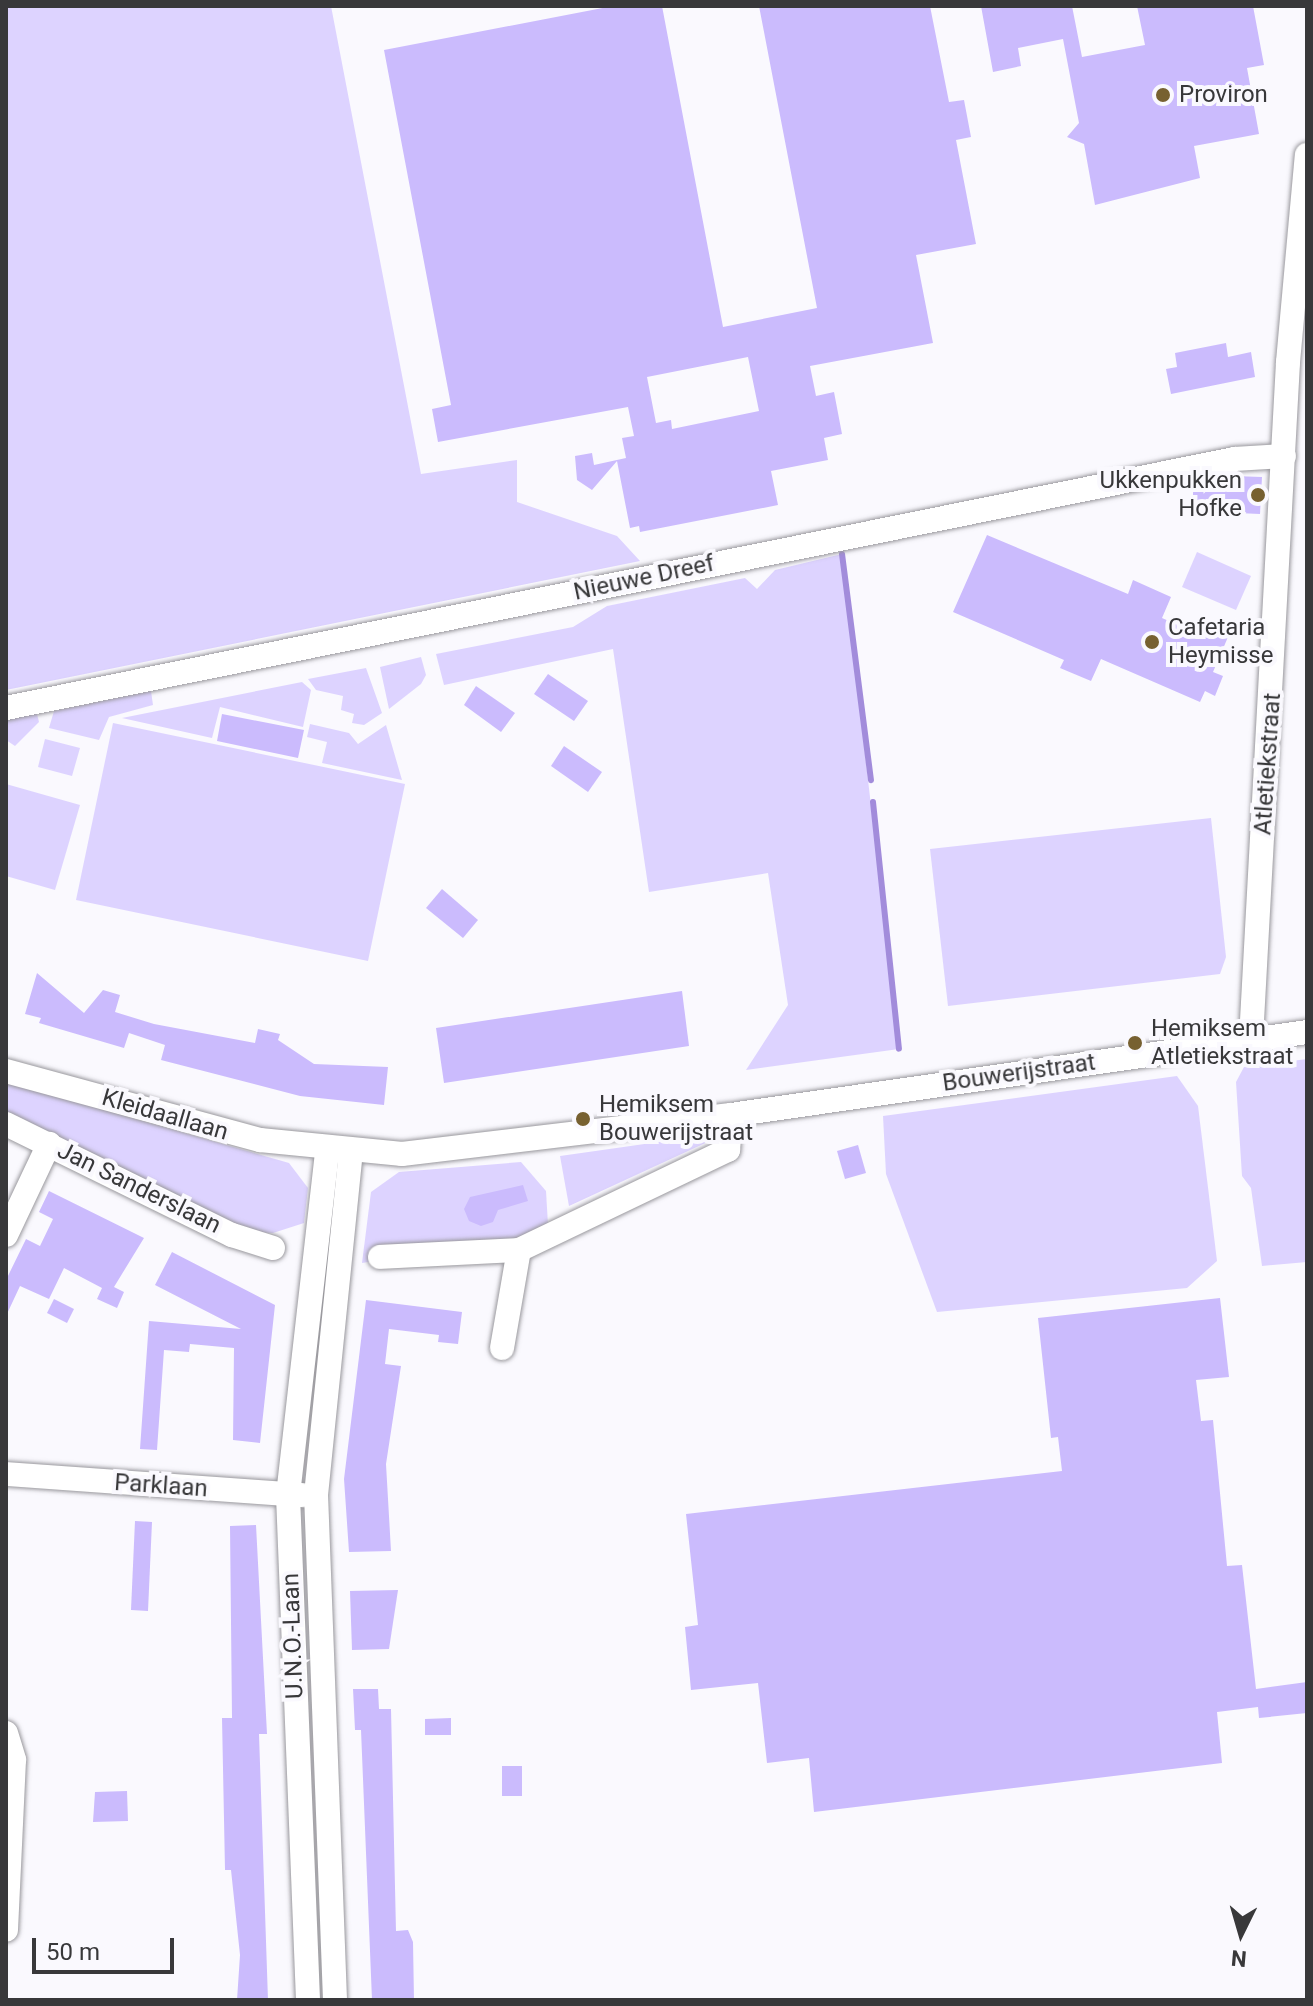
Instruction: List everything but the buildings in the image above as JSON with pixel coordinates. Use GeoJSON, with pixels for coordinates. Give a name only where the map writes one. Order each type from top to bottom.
{"type":"FeatureCollection","features":[{"type":"Feature","properties":{"kind":"street","name":"Atletiekstraat"},"geometry":{"type":"LineString","coordinates":[[1251,1039],[1284,456],[1298,361],[1307,155]]}},
{"type":"Feature","properties":{"kind":"street","name":"Nieuwe Dreef"},"geometry":{"type":"LineString","coordinates":[[6,708],[1234,459],[1284,456]]}},
{"type":"Feature","properties":{"kind":"street","name":"Bouwerijstraat"},"geometry":{"type":"LineString","coordinates":[[339,1152],[462,1149],[731,1115],[1307,1032]]}},
{"type":"Feature","properties":{"kind":"street","name":"Kleidaallaan"},"geometry":{"type":"LineString","coordinates":[[6,1071],[222,1132],[339,1152]]}},
{"type":"Feature","properties":{"kind":"street"},"geometry":{"type":"LineString","coordinates":[[380,1257],[519,1250],[728,1150],[731,1115]]}},
{"type":"Feature","properties":{"kind":"street","name":"Jan Sanderslaan"},"geometry":{"type":"LineString","coordinates":[[6,1124],[232,1235],[273,1248]]}},
{"type":"Feature","properties":{"kind":"street"},"geometry":{"type":"LineString","coordinates":[[6,1235],[49,1144]]}},
{"type":"Feature","properties":{"kind":"street","name":"U.N.O.-Laan"},"geometry":{"type":"LineString","coordinates":[[308,2000],[288,1495],[311,1274],[339,1152]]}},
{"type":"Feature","properties":{"kind":"street","name":"U.N.O.-Laan"},"geometry":{"type":"LineString","coordinates":[[335,2000],[316,1495],[338,1277],[339,1152]]}},
{"type":"Feature","properties":{"kind":"street"},"geometry":{"type":"LineString","coordinates":[[502,1348],[519,1250]]}},
{"type":"Feature","properties":{"kind":"street"},"geometry":{"type":"LineString","coordinates":[[311,1274],[338,1277]]}},
{"type":"Feature","properties":{"kind":"street","name":"Parklaan"},"geometry":{"type":"LineString","coordinates":[[6,1474],[316,1495]]}},
{"type":"Feature","properties":{"kind":"street"},"geometry":{"type":"LineString","coordinates":[[6,1733],[14,1760],[6,1930]]}},
{"type":"Feature","properties":{"kind":"shaded area"},"geometry":{"type":"Polygon","coordinates":[[[6,6],[331,6],[421,474],[517,460],[517,502],[617,536],[640,561],[6,690],[6,6]]]}},
{"type":"Feature","properties":{"kind":"shaded area"},"geometry":{"type":"Polygon","coordinates":[[[1197,552],[1251,576],[1236,610],[1182,587],[1197,552]]]}},
{"type":"Feature","properties":{"kind":"shaded area"},"geometry":{"type":"Polygon","coordinates":[[[842,554],[899,1049],[746,1070],[788,1005],[768,873],[649,892],[613,649],[444,685],[436,654],[573,627],[607,606],[745,578],[757,589],[775,570],[842,554]]]}},
{"type":"Feature","properties":{"kind":"shaded area"},"geometry":{"type":"Polygon","coordinates":[[[421,657],[426,675],[421,684],[389,709],[380,667],[421,657]]]}},
{"type":"Feature","properties":{"kind":"shaded area"},"geometry":{"type":"Polygon","coordinates":[[[366,668],[382,713],[364,725],[352,723],[354,714],[341,710],[343,696],[316,690],[308,679],[366,668]]]}},
{"type":"Feature","properties":{"kind":"shaded area"},"geometry":{"type":"Polygon","coordinates":[[[302,682],[311,690],[303,727],[220,707],[212,738],[122,718],[302,682]]]}},
{"type":"Feature","properties":{"kind":"shaded area"},"geometry":{"type":"Polygon","coordinates":[[[151,691],[153,705],[109,717],[99,740],[49,728],[54,711],[151,691]]]}},
{"type":"Feature","properties":{"kind":"shaded area"},"geometry":{"type":"Polygon","coordinates":[[[37,714],[39,722],[15,746],[6,740],[6,716],[37,714]]]}},
{"type":"Feature","properties":{"kind":"shaded area"},"geometry":{"type":"Polygon","coordinates":[[[113,723],[405,784],[368,961],[76,900],[113,723]]]}},
{"type":"Feature","properties":{"kind":"shaded area"},"geometry":{"type":"Polygon","coordinates":[[[310,724],[349,733],[358,744],[386,725],[402,780],[322,763],[327,742],[307,737],[310,724]]]}},
{"type":"Feature","properties":{"kind":"shaded area"},"geometry":{"type":"Polygon","coordinates":[[[45,739],[80,748],[72,776],[38,767],[45,739]]]}},
{"type":"Feature","properties":{"kind":"shaded area"},"geometry":{"type":"Polygon","coordinates":[[[6,784],[80,805],[55,890],[6,876],[6,784]]]}},
{"type":"Feature","properties":{"kind":"shaded area"},"geometry":{"type":"Polygon","coordinates":[[[1211,818],[1226,957],[1220,974],[948,1006],[930,849],[1211,818]]]}},
{"type":"Feature","properties":{"kind":"shaded area"},"geometry":{"type":"Polygon","coordinates":[[[1307,1059],[1307,1262],[1262,1266],[1251,1188],[1242,1176],[1236,1082],[1244,1067],[1307,1059]]]}},
{"type":"Feature","properties":{"kind":"shaded area"},"geometry":{"type":"Polygon","coordinates":[[[1177,1076],[1198,1106],[1217,1261],[1187,1288],[937,1312],[886,1174],[883,1116],[1177,1076]]]}},
{"type":"Feature","properties":{"kind":"shaded area"},"geometry":{"type":"Polygon","coordinates":[[[6,1082],[289,1163],[308,1188],[304,1223],[273,1233],[245,1232],[6,1114],[6,1082]]]}},
{"type":"Feature","properties":{"kind":"shaded area"},"geometry":{"type":"Polygon","coordinates":[[[708,1135],[714,1139],[569,1206],[560,1156],[708,1135]]]}},
{"type":"Feature","properties":{"kind":"shaded area"},"geometry":{"type":"Polygon","coordinates":[[[521,1162],[546,1191],[548,1225],[524,1237],[362,1263],[371,1192],[399,1172],[521,1162]]]}},
{"type":"Feature","properties":{"kind":"waterway"},"geometry":{"type":"LineString","coordinates":[[842,554],[871,780]]}},
{"type":"Feature","properties":{"kind":"waterway"},"geometry":{"type":"LineString","coordinates":[[873,802],[899,1049]]}},
{"type":"Feature","properties":{"kind":"place","name":"Proviron"},"geometry":{"type":"Point","coordinates":[1163,95]}},
{"type":"Feature","properties":{"kind":"place","name":"Ukkenpukken Hofke"},"geometry":{"type":"Point","coordinates":[1258,495]}},
{"type":"Feature","properties":{"kind":"place","name":"Cafetaria Heymisse"},"geometry":{"type":"Point","coordinates":[1152,642]}},
{"type":"Feature","properties":{"kind":"place","name":"Hemiksem Atletiekstraat"},"geometry":{"type":"Point","coordinates":[1135,1043]}},
{"type":"Feature","properties":{"kind":"place","name":"Hemiksem Bouwerijstraat"},"geometry":{"type":"Point","coordinates":[583,1119]}}]}
